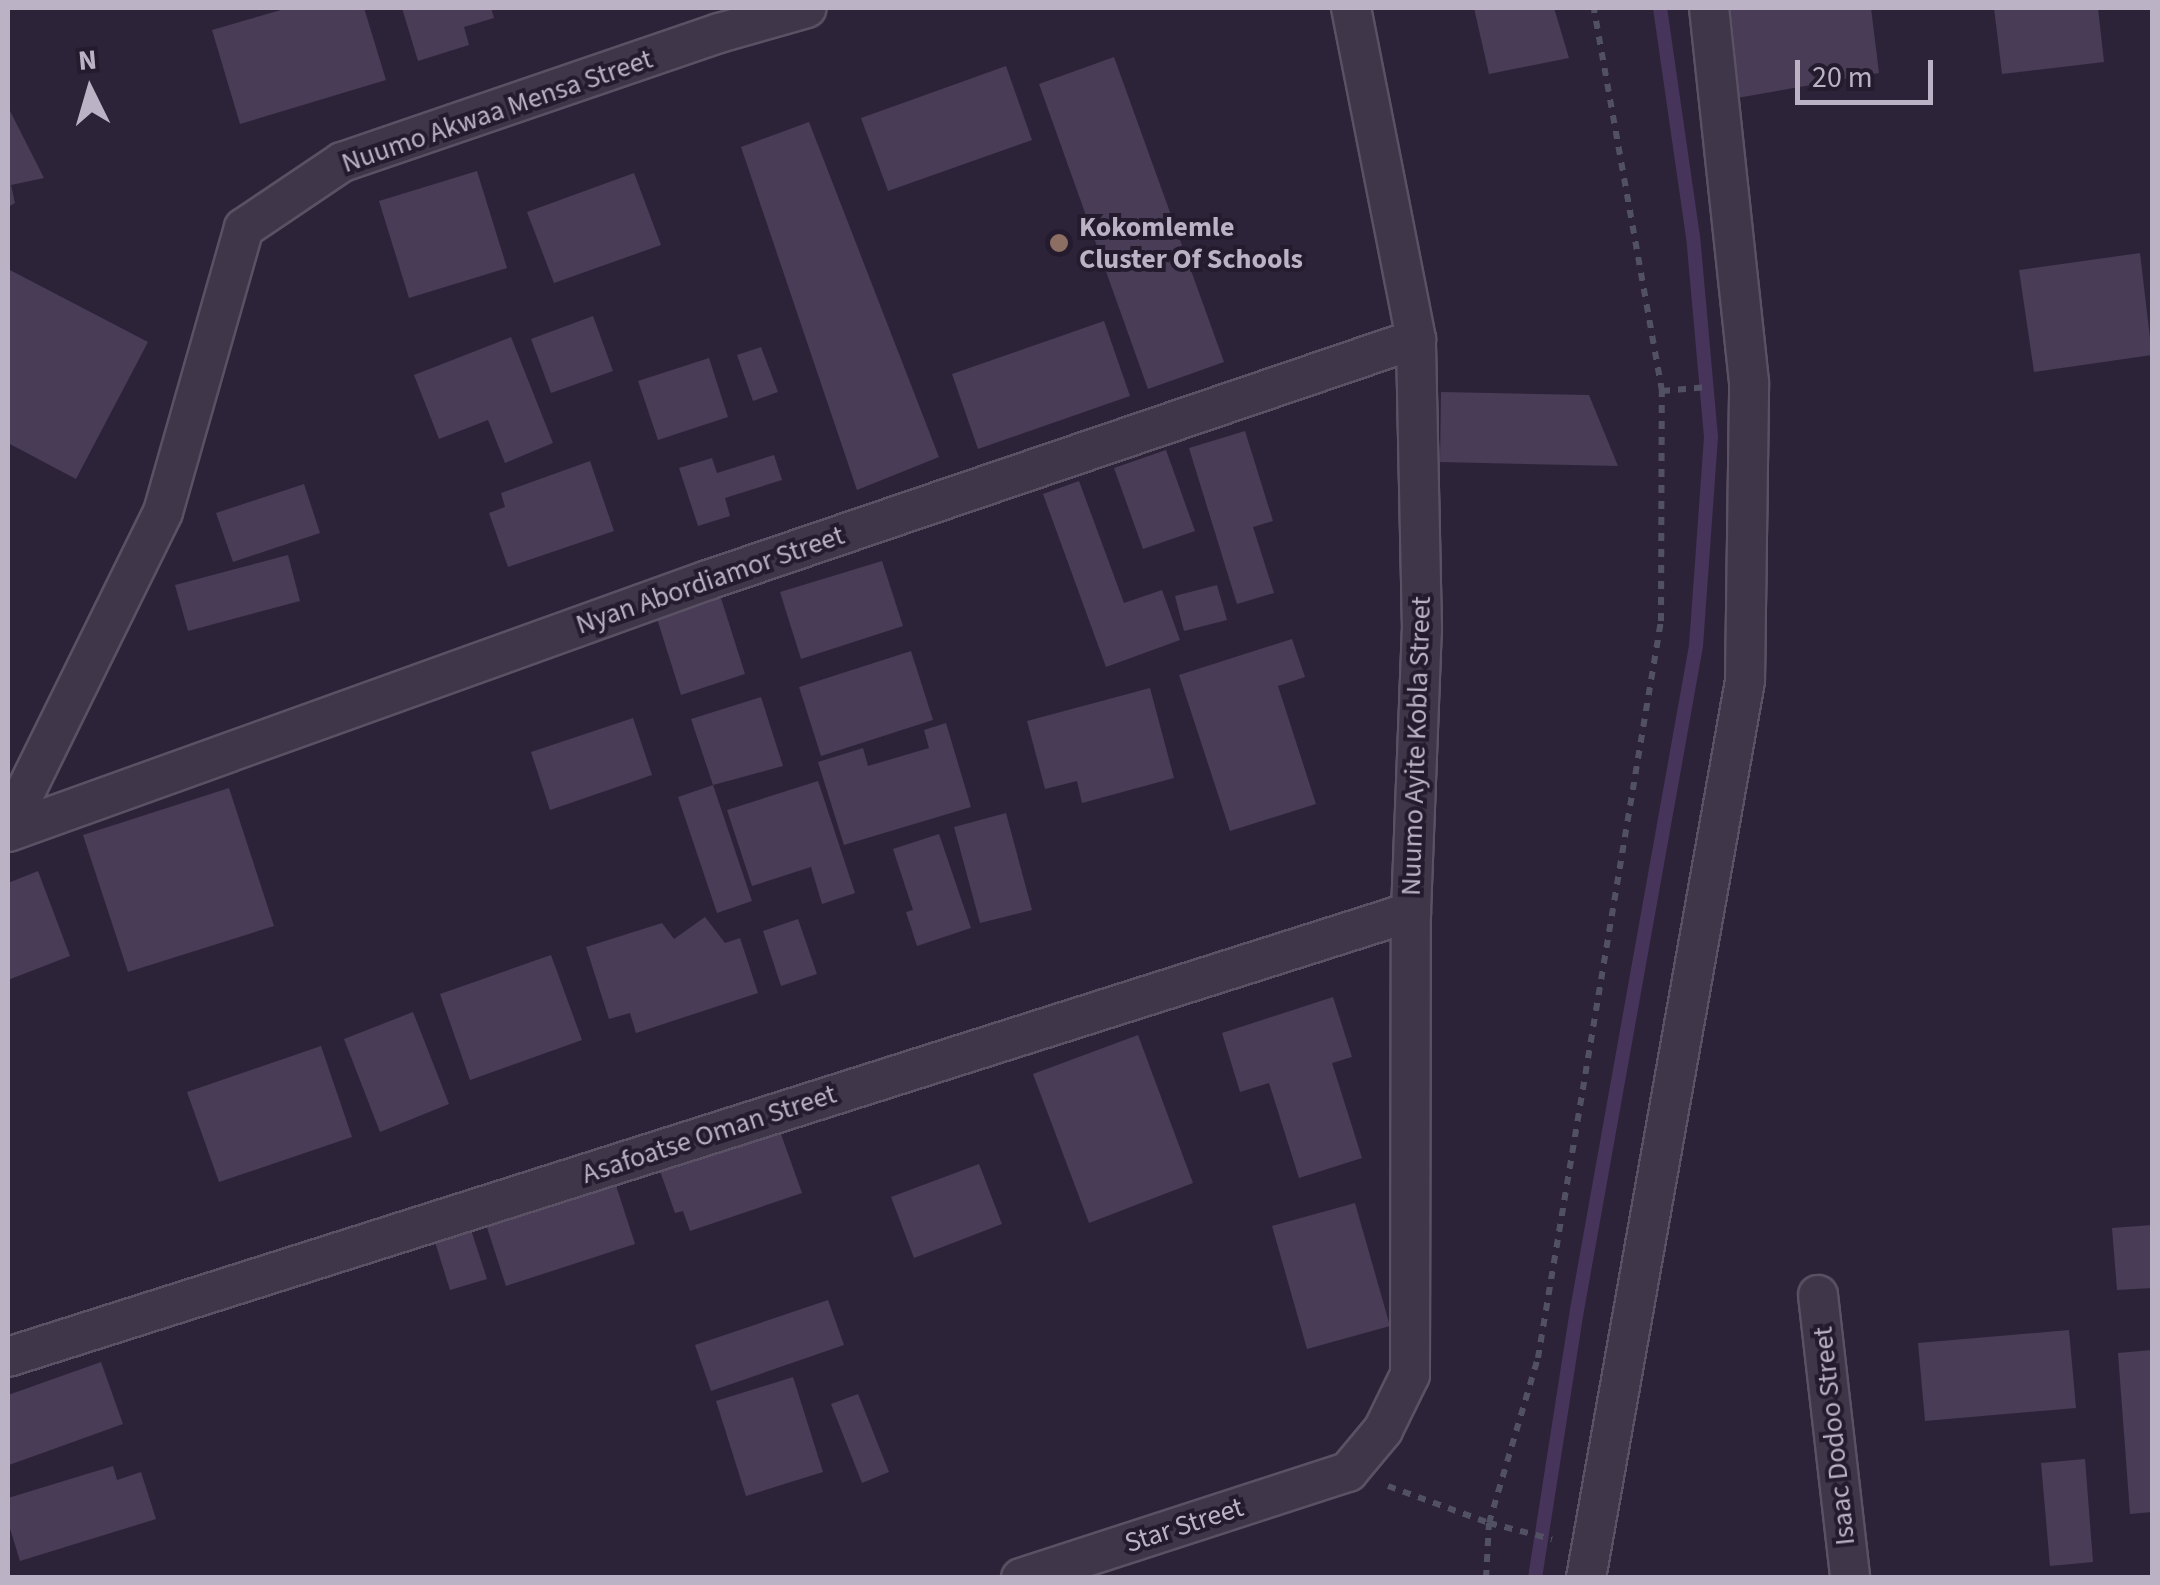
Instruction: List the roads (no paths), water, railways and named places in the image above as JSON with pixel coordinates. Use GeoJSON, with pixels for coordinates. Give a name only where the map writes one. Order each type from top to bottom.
{"type":"FeatureCollection","features":[{"type":"Feature","properties":{"kind":"street","name":"Nuumo Akwaa Mensa Street"},"geometry":{"type":"LineString","coordinates":[[8,830],[163,512],[244,228],[342,162],[807,8]]}},
{"type":"Feature","properties":{"kind":"street","name":"Nuumo Ayite Kobla Street"},"geometry":{"type":"LineString","coordinates":[[1348,1472],[1383,1430],[1410,1375],[1411,912],[1422,630],[1416,339],[1352,8]]}},
{"type":"Feature","properties":{"kind":"street"},"geometry":{"type":"LineString","coordinates":[[1586,1578],[1745,681],[1748,382],[1709,8]]}},
{"type":"Feature","properties":{"kind":"street","name":"Nyan Abordiamor Street"},"geometry":{"type":"LineString","coordinates":[[8,830],[708,580],[1416,339]]}},
{"type":"Feature","properties":{"kind":"street","name":"Asafoatse Oman Street"},"geometry":{"type":"LineString","coordinates":[[8,1357],[1411,912]]}},
{"type":"Feature","properties":{"kind":"street","name":"Isaac Dodoo Street"},"geometry":{"type":"LineString","coordinates":[[1818,1295],[1850,1578]]}},
{"type":"Feature","properties":{"kind":"street","name":"Star Street"},"geometry":{"type":"LineString","coordinates":[[1021,1578],[1348,1472]]}},
{"type":"Feature","properties":{"kind":"waterway"},"geometry":{"type":"LineString","coordinates":[[1535,1578],[1577,1310],[1696,646],[1711,437],[1693,237],[1660,8]]}},
{"type":"Feature","properties":{"kind":"place","name":"Kokomlemle Cluster Of Schools"},"geometry":{"type":"Point","coordinates":[1059,243]}}]}
